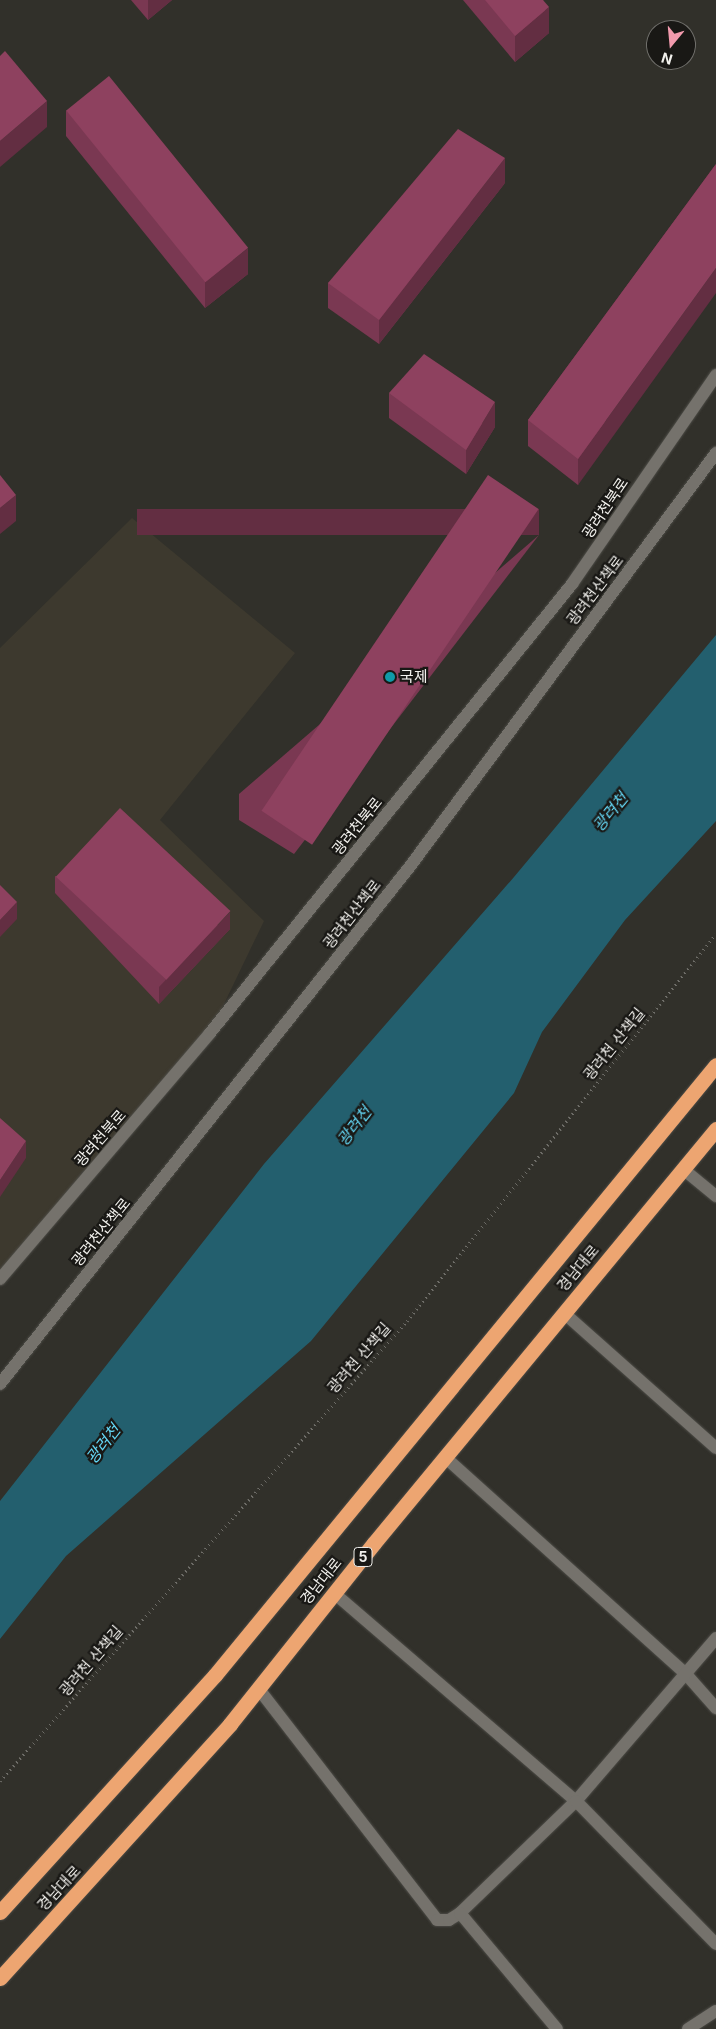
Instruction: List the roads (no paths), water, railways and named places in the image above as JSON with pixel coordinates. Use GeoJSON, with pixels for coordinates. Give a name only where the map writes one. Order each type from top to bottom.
{"type":"FeatureCollection","features":[{"type":"Feature","properties":{"kind":"highway","name":"경남대로"},"geometry":{"type":"LineString","coordinates":[[0,1912],[216,1676],[716,1064]]}},
{"type":"Feature","properties":{"kind":"highway","name":"경남대로"},"geometry":{"type":"LineString","coordinates":[[0,1978],[230,1724],[334,1593],[716,1129]]}},
{"type":"Feature","properties":{"kind":"street","name":"광려천북로"},"geometry":{"type":"LineString","coordinates":[[0,1279],[210,1033],[572,584],[716,375]]}},
{"type":"Feature","properties":{"kind":"street","name":"광려천산책로"},"geometry":{"type":"LineString","coordinates":[[0,1384],[411,865],[715,457]]}},
{"type":"Feature","properties":{"kind":"street"},"geometry":{"type":"LineString","coordinates":[[683,1169],[716,1196]]}},
{"type":"Feature","properties":{"kind":"street"},"geometry":{"type":"LineString","coordinates":[[564,1313],[716,1448]]}},
{"type":"Feature","properties":{"kind":"street"},"geometry":{"type":"LineString","coordinates":[[446,1458],[684,1673],[716,1708]]}},
{"type":"Feature","properties":{"kind":"street"},"geometry":{"type":"LineString","coordinates":[[334,1593],[576,1802],[716,1944]]}},
{"type":"Feature","properties":{"kind":"street"},"geometry":{"type":"LineString","coordinates":[[258,1688],[425,1907],[438,1920],[449,1920],[460,1913],[576,1802],[684,1673],[716,1638]]}},
{"type":"Feature","properties":{"kind":"street"},"geometry":{"type":"LineString","coordinates":[[460,1913],[557,2029]]}},
{"type":"Feature","properties":{"kind":"street"},"geometry":{"type":"LineString","coordinates":[[688,2029],[716,2011]]}},
{"type":"Feature","properties":{"kind":"water","name":"광려천"},"geometry":{"type":"Polygon","coordinates":[[[716,635],[716,821],[625,920],[542,1032],[514,1093],[311,1341],[66,1556],[0,1639],[0,1501],[264,1164],[514,877],[716,635]]]}},
{"type":"Feature","properties":{"kind":"place","name":"국제"},"geometry":{"type":"Point","coordinates":[390,677]}}]}
